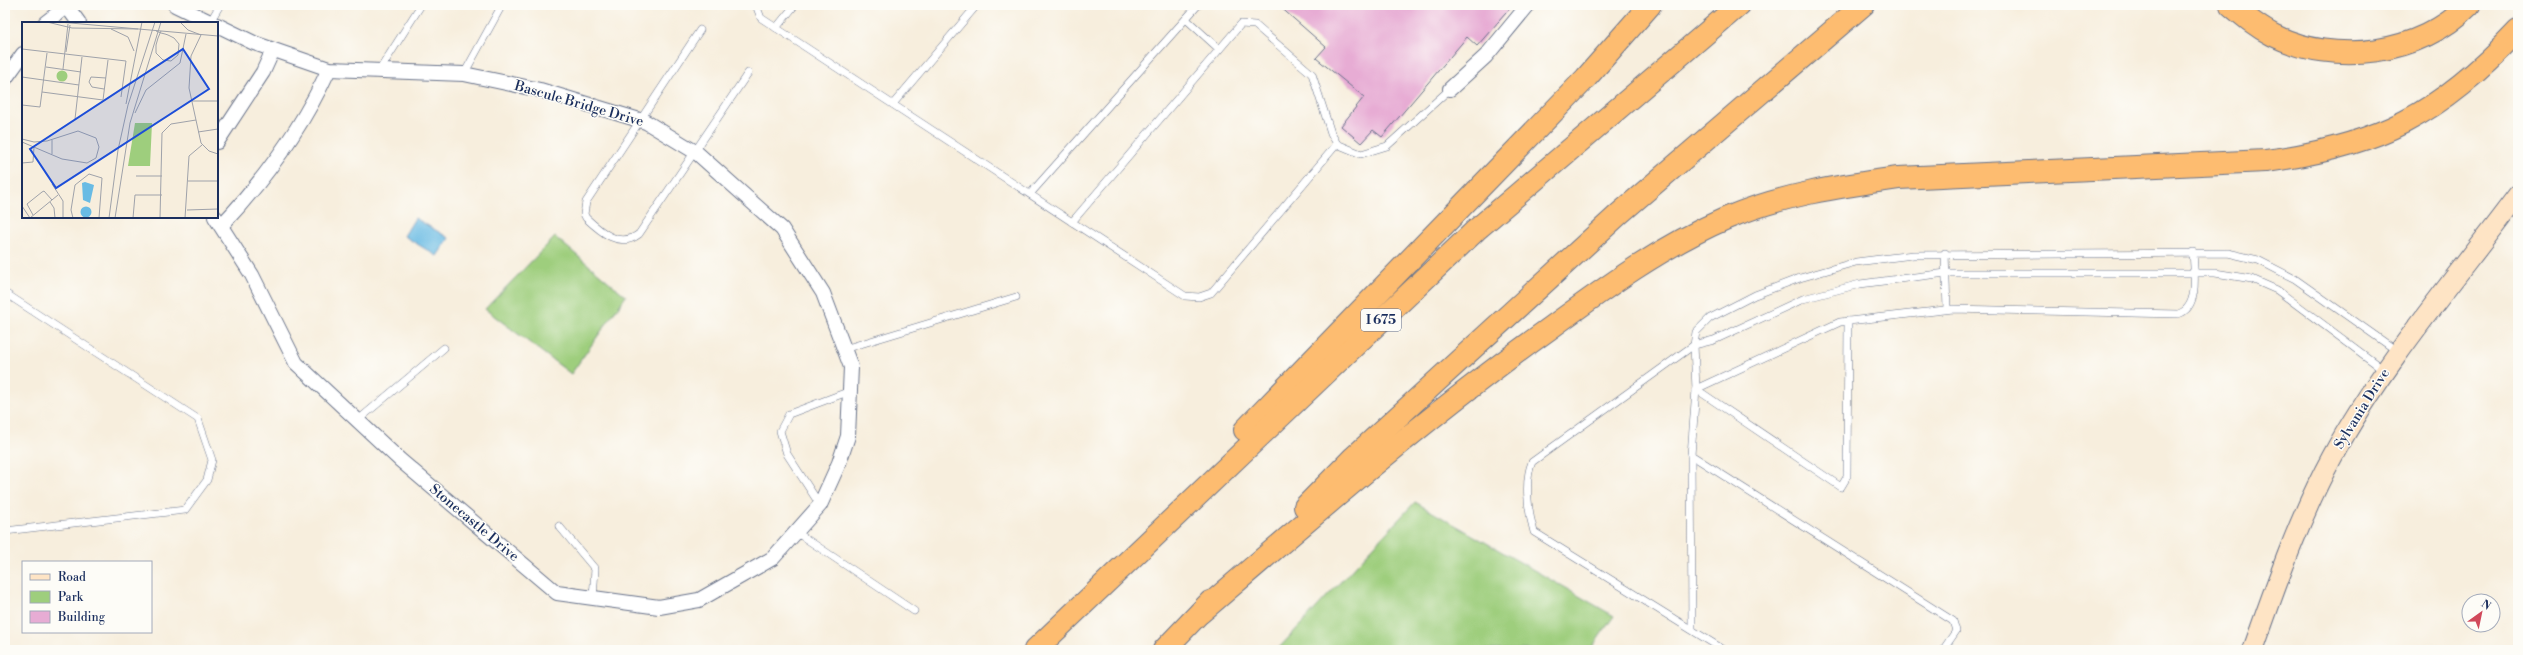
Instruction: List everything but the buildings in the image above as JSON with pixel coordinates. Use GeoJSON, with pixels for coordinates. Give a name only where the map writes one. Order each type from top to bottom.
{"type":"FeatureCollection","features":[{"type":"Feature","properties":{"kind":"highway"},"geometry":{"type":"LineString","coordinates":[[1034,650],[1586,78],[1650,5]]}},
{"type":"Feature","properties":{"kind":"highway","name":"I 675"},"geometry":{"type":"LineString","coordinates":[[1034,650],[1476,230],[1739,5]]}},
{"type":"Feature","properties":{"kind":"highway"},"geometry":{"type":"LineString","coordinates":[[1164,650],[1354,457],[1619,214],[1863,5]]}},
{"type":"Feature","properties":{"kind":"highway"},"geometry":{"type":"LineString","coordinates":[[2230,5],[2247,20],[2266,31],[2297,45],[2326,51],[2350,52],[2378,50],[2402,44],[2433,32],[2454,19],[2469,5]]}},
{"type":"Feature","properties":{"kind":"highway"},"geometry":{"type":"LineString","coordinates":[[1200,613],[1358,478],[1489,372],[1624,274],[1667,248],[1727,218],[1794,197],[1848,185],[1898,178],[2266,161],[2341,147],[2386,132],[2440,102],[2496,54],[2518,31]]}},
{"type":"Feature","properties":{"kind":"street","name":"Bascule Bridge Drive"},"geometry":{"type":"LineString","coordinates":[[175,5],[211,22]]}},
{"type":"Feature","properties":{"kind":"street"},"geometry":{"type":"LineString","coordinates":[[1450,89],[1486,56],[1528,5]]}},
{"type":"Feature","properties":{"kind":"street"},"geometry":{"type":"LineString","coordinates":[[46,22],[66,6],[78,22]]}},
{"type":"Feature","properties":{"kind":"street","name":"Bascule Bridge Drive"},"geometry":{"type":"LineString","coordinates":[[218,25],[273,50],[329,69],[464,74],[540,90],[640,120],[695,151],[782,229],[823,292],[851,367],[848,436],[820,505]]}},
{"type":"Feature","properties":{"kind":"street"},"geometry":{"type":"LineString","coordinates":[[218,141],[264,72],[273,50]]}},
{"type":"Feature","properties":{"kind":"street"},"geometry":{"type":"LineString","coordinates":[[5,79],[22,55]]}},
{"type":"Feature","properties":{"kind":"street"},"geometry":{"type":"LineString","coordinates":[[218,222],[268,173],[313,104],[329,69]]}},
{"type":"Feature","properties":{"kind":"street","name":"Sylvania Drive"},"geometry":{"type":"LineString","coordinates":[[2253,650],[2312,494],[2356,416],[2399,352],[2518,196]]}},
{"type":"Feature","properties":{"kind":"street","name":"Stonecastle Drive"},"geometry":{"type":"LineString","coordinates":[[218,222],[252,275],[296,364],[357,421],[557,593],[659,606],[699,600],[773,558],[820,505]]}},
{"type":"Feature","properties":{"kind":"lane"},"geometry":{"type":"LineString","coordinates":[[213,22],[220,5]]}},
{"type":"Feature","properties":{"kind":"lane"},"geometry":{"type":"LineString","coordinates":[[379,71],[421,5]]}},
{"type":"Feature","properties":{"kind":"lane"},"geometry":{"type":"LineString","coordinates":[[464,74],[502,5]]}},
{"type":"Feature","properties":{"kind":"lane"},"geometry":{"type":"LineString","coordinates":[[756,5],[762,18],[776,28],[1185,296],[1199,297],[1211,293],[1337,144]]}},
{"type":"Feature","properties":{"kind":"lane"},"geometry":{"type":"LineString","coordinates":[[776,28],[795,5]]}},
{"type":"Feature","properties":{"kind":"lane"},"geometry":{"type":"LineString","coordinates":[[893,104],[977,5]]}},
{"type":"Feature","properties":{"kind":"lane"},"geometry":{"type":"LineString","coordinates":[[1030,194],[1198,5]]}},
{"type":"Feature","properties":{"kind":"lane"},"geometry":{"type":"LineString","coordinates":[[1186,19],[1219,49]]}},
{"type":"Feature","properties":{"kind":"lane"},"geometry":{"type":"LineString","coordinates":[[1072,222],[1241,24],[1254,25],[1312,74],[1331,133],[1337,144],[1361,154],[1387,146],[1450,89]]}},
{"type":"Feature","properties":{"kind":"lane"},"geometry":{"type":"LineString","coordinates":[[700,30],[584,208],[586,218],[617,241],[627,240],[639,234],[748,73]]}},
{"type":"Feature","properties":{"kind":"lane"},"geometry":{"type":"LineString","coordinates":[[1696,389],[1840,322],[1947,309],[2178,314],[2186,311],[2191,305],[2194,274],[2193,252]]}},
{"type":"Feature","properties":{"kind":"lane"},"geometry":{"type":"LineString","coordinates":[[1945,253],[1947,309]]}},
{"type":"Feature","properties":{"kind":"lane"},"geometry":{"type":"LineString","coordinates":[[1692,629],[1691,455],[1696,389],[1694,345],[1696,332],[1710,318],[1755,295],[1800,278],[1856,262],[1913,254],[2228,253],[2258,260],[2295,279],[2399,352]]}},
{"type":"Feature","properties":{"kind":"lane"},"geometry":{"type":"LineString","coordinates":[[1724,650],[1534,532],[1530,520],[1528,472],[1532,462],[1694,345],[1714,340],[1802,299],[1860,284],[1946,273],[2215,274],[2252,279],[2277,290],[2385,372]]}},
{"type":"Feature","properties":{"kind":"lane"},"geometry":{"type":"LineString","coordinates":[[5,293],[198,418],[212,460],[207,480],[185,510],[5,531]]}},
{"type":"Feature","properties":{"kind":"lane"},"geometry":{"type":"LineString","coordinates":[[844,349],[1016,298]]}},
{"type":"Feature","properties":{"kind":"lane"},"geometry":{"type":"LineString","coordinates":[[1696,389],[1841,487],[1847,477],[1848,321]]}},
{"type":"Feature","properties":{"kind":"lane"},"geometry":{"type":"LineString","coordinates":[[357,421],[444,348]]}},
{"type":"Feature","properties":{"kind":"lane"},"geometry":{"type":"LineString","coordinates":[[820,505],[787,454],[780,431],[789,414],[850,391]]}},
{"type":"Feature","properties":{"kind":"lane"},"geometry":{"type":"LineString","coordinates":[[1691,455],[1953,621],[1956,631],[1943,650]]}},
{"type":"Feature","properties":{"kind":"lane"},"geometry":{"type":"LineString","coordinates":[[559,526],[595,569],[593,598]]}},
{"type":"Feature","properties":{"kind":"lane"},"geometry":{"type":"LineString","coordinates":[[796,532],[914,612]]}},
{"type":"Feature","properties":{"kind":"green space"},"geometry":{"type":"Polygon","coordinates":[[[555,237],[626,296],[571,374],[485,309],[555,237]]]}},
{"type":"Feature","properties":{"kind":"green space"},"geometry":{"type":"Polygon","coordinates":[[[1415,502],[1614,616],[1590,650],[1277,650],[1415,502]]]}},
{"type":"Feature","properties":{"kind":"water"},"geometry":{"type":"Polygon","coordinates":[[[415,218],[449,238],[437,256],[404,236],[415,218]]]}}]}
